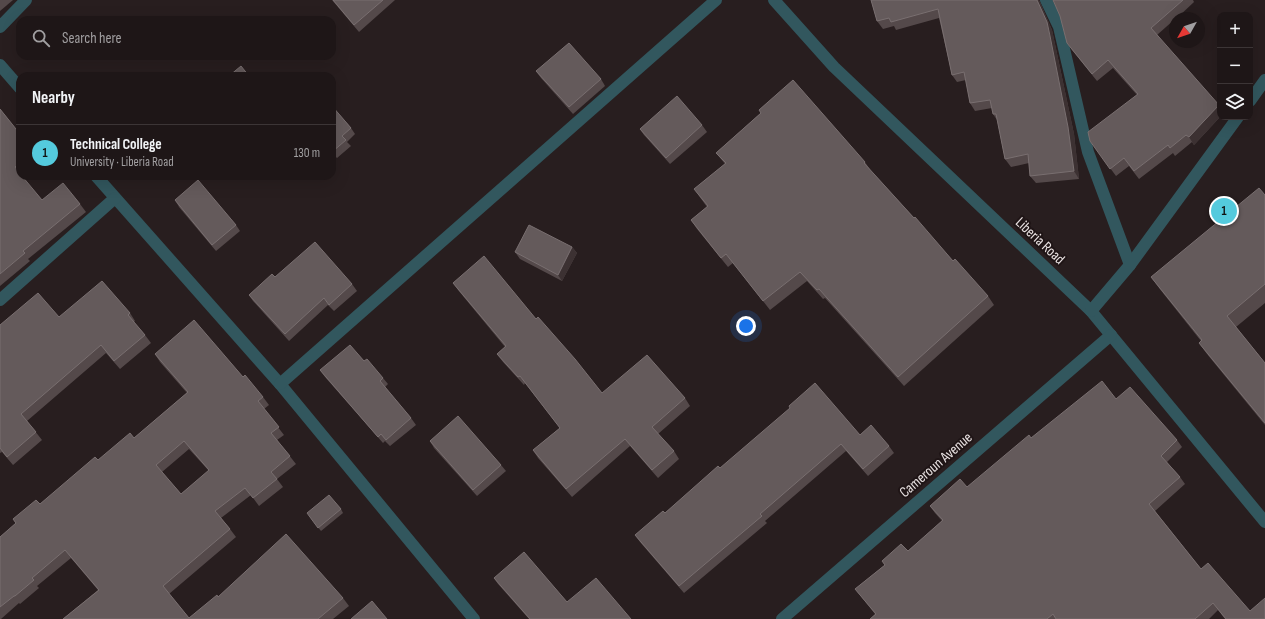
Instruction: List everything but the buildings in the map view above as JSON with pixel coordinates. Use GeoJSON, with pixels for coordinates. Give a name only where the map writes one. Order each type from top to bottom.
{"type":"FeatureCollection","features":[{"type":"Feature","properties":{"kind":"street"},"geometry":{"type":"LineString","coordinates":[[0,27],[26,0]]}},
{"type":"Feature","properties":{"kind":"street"},"geometry":{"type":"LineString","coordinates":[[280,384],[716,0]]}},
{"type":"Feature","properties":{"kind":"street","name":"Liberia Road"},"geometry":{"type":"LineString","coordinates":[[774,0],[834,67],[1091,311],[1265,522]]}},
{"type":"Feature","properties":{"kind":"street"},"geometry":{"type":"LineString","coordinates":[[1046,0],[1059,27],[1088,152],[1130,265]]}},
{"type":"Feature","properties":{"kind":"street"},"geometry":{"type":"LineString","coordinates":[[0,65],[16,83]]}},
{"type":"Feature","properties":{"kind":"street"},"geometry":{"type":"LineString","coordinates":[[1253,97],[1265,80]]}},
{"type":"Feature","properties":{"kind":"street"},"geometry":{"type":"LineString","coordinates":[[1091,311],[1130,265],[1236,120]]}},
{"type":"Feature","properties":{"kind":"street"},"geometry":{"type":"LineString","coordinates":[[99,180],[280,384],[474,619]]}},
{"type":"Feature","properties":{"kind":"street"},"geometry":{"type":"LineString","coordinates":[[0,300],[115,198]]}},
{"type":"Feature","properties":{"kind":"street","name":"Cameroun Avenue"},"geometry":{"type":"LineString","coordinates":[[782,619],[1111,336]]}},
{"type":"Feature","properties":{"kind":"place","name":"Technical College"},"geometry":{"type":"Point","coordinates":[1224,211]}}]}
